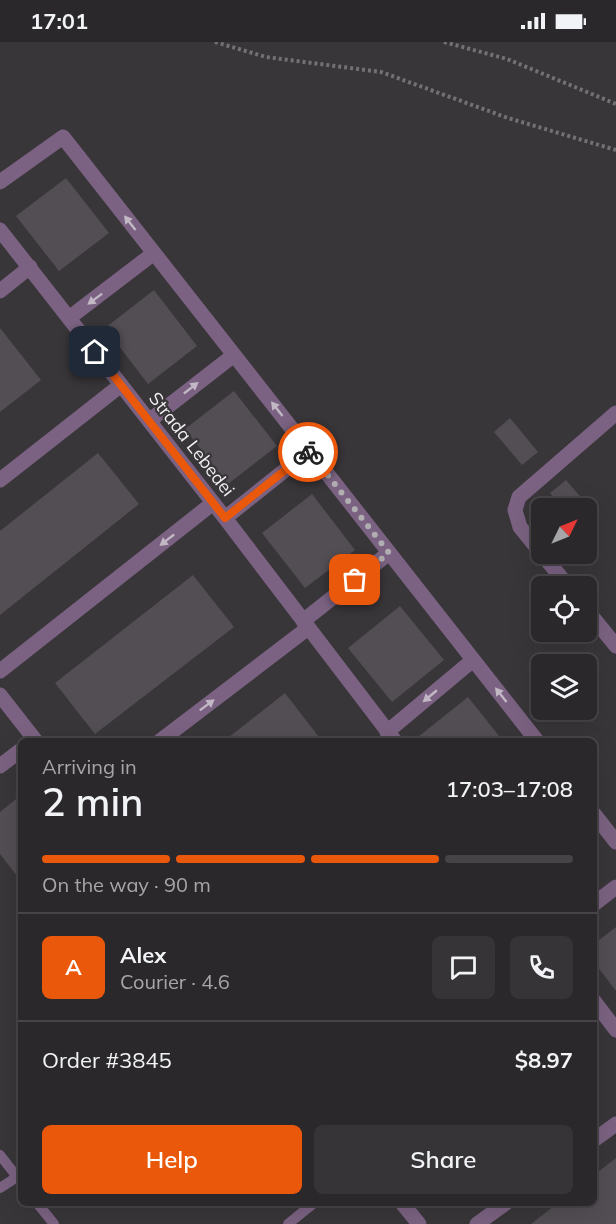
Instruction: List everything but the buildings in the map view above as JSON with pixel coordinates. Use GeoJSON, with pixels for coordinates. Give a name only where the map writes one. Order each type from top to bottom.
{"type":"FeatureCollection","features":[{"type":"Feature","properties":{"kind":"street"},"geometry":{"type":"LineString","coordinates":[[0,182],[63,137],[535,738]]}},
{"type":"Feature","properties":{"kind":"street","name":"Strada Lebedei"},"geometry":{"type":"LineString","coordinates":[[0,230],[225,518],[391,736]]}},
{"type":"Feature","properties":{"kind":"street"},"geometry":{"type":"LineString","coordinates":[[69,318],[154,253]]}},
{"type":"Feature","properties":{"kind":"street"},"geometry":{"type":"LineString","coordinates":[[0,291],[30,267]]}},
{"type":"Feature","properties":{"kind":"street"},"geometry":{"type":"LineString","coordinates":[[149,421],[234,355]]}},
{"type":"Feature","properties":{"kind":"street"},"geometry":{"type":"LineString","coordinates":[[0,480],[121,385]]}},
{"type":"Feature","properties":{"kind":"street"},"geometry":{"type":"LineString","coordinates":[[560,576],[520,527],[515,510],[519,498],[616,413]]}},
{"type":"Feature","properties":{"kind":"street"},"geometry":{"type":"LineString","coordinates":[[225,518],[309,451]]}},
{"type":"Feature","properties":{"kind":"street"},"geometry":{"type":"LineString","coordinates":[[0,671],[213,503]]}},
{"type":"Feature","properties":{"kind":"street"},"geometry":{"type":"LineString","coordinates":[[164,738],[306,624],[389,553]]}},
{"type":"Feature","properties":{"kind":"street"},"geometry":{"type":"LineString","coordinates":[[597,623],[616,646]]}},
{"type":"Feature","properties":{"kind":"street"},"geometry":{"type":"LineString","coordinates":[[391,736],[473,660]]}},
{"type":"Feature","properties":{"kind":"street"},"geometry":{"type":"LineString","coordinates":[[0,695],[32,738]]}},
{"type":"Feature","properties":{"kind":"street"},"geometry":{"type":"LineString","coordinates":[[0,766],[18,752]]}},
{"type":"Feature","properties":{"kind":"street"},"geometry":{"type":"LineString","coordinates":[[597,818],[616,842]]}},
{"type":"Feature","properties":{"kind":"street"},"geometry":{"type":"LineString","coordinates":[[597,902],[616,887]]}},
{"type":"Feature","properties":{"kind":"street"},"geometry":{"type":"LineString","coordinates":[[597,1005],[616,1030]]}},
{"type":"Feature","properties":{"kind":"street"},"geometry":{"type":"LineString","coordinates":[[597,1138],[616,1124]]}},
{"type":"Feature","properties":{"kind":"street"},"geometry":{"type":"LineString","coordinates":[[404,1206],[419,1224]]}},
{"type":"Feature","properties":{"kind":"street"},"geometry":{"type":"LineString","coordinates":[[477,1224],[502,1206]]}},
{"type":"Feature","properties":{"kind":"lane"},"geometry":{"type":"LineString","coordinates":[[0,1155],[18,1178]]}},
{"type":"Feature","properties":{"kind":"lane"},"geometry":{"type":"LineString","coordinates":[[0,1188],[18,1179]]}},
{"type":"Feature","properties":{"kind":"lane"},"geometry":{"type":"LineString","coordinates":[[39,1206],[54,1224]]}},
{"type":"Feature","properties":{"kind":"lane"},"geometry":{"type":"LineString","coordinates":[[288,1224],[310,1206]]}},
{"type":"Feature","properties":{"kind":"path"},"geometry":{"type":"LineString","coordinates":[[215,42],[266,57],[381,72],[508,118],[616,150]]}},
{"type":"Feature","properties":{"kind":"path"},"geometry":{"type":"LineString","coordinates":[[444,42],[507,60],[616,104]]}},
{"type":"Feature","properties":{"kind":"way so far"},"geometry":{"type":"LineString","coordinates":[[308,452],[389,553],[355,580]]}},
{"type":"Feature","properties":{"kind":"route"},"geometry":{"type":"LineString","coordinates":[[95,352],[225,518],[308,452]]}}]}
